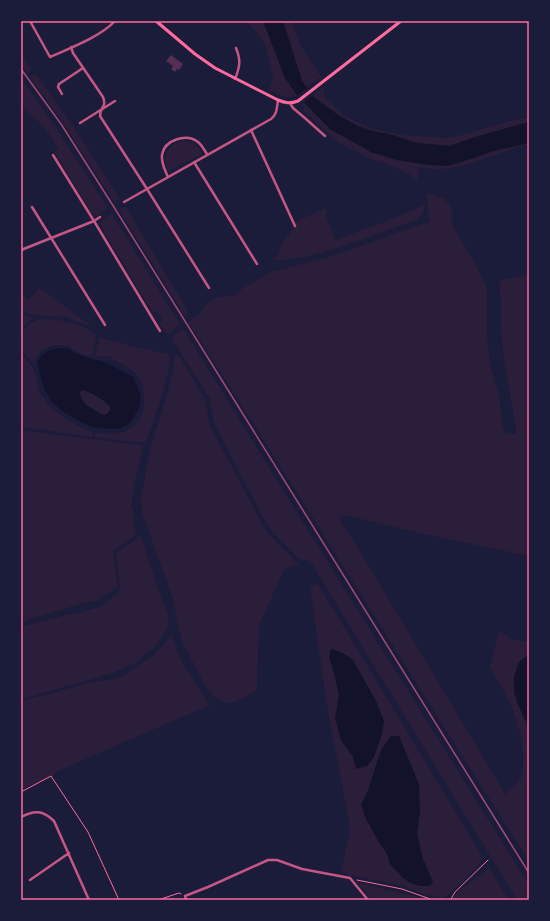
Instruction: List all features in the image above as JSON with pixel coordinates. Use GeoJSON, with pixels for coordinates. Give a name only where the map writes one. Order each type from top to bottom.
{"type":"FeatureCollection","features":[{"type":"Feature","properties":{"kind":"main road"},"geometry":{"type":"LineString","coordinates":[[156,21],[195,54],[215,68],[278,100],[290,103],[298,101],[401,21]]}},
{"type":"Feature","properties":{"kind":"street"},"geometry":{"type":"LineString","coordinates":[[30,21],[50,57],[99,33],[115,21]]}},
{"type":"Feature","properties":{"kind":"street"},"geometry":{"type":"LineString","coordinates":[[70,47],[103,97],[104,107],[100,111],[100,116],[209,288]]}},
{"type":"Feature","properties":{"kind":"street"},"geometry":{"type":"LineString","coordinates":[[235,79],[239,71],[240,64],[236,48]]}},
{"type":"Feature","properties":{"kind":"street"},"geometry":{"type":"LineString","coordinates":[[62,94],[58,87],[59,84],[83,68]]}},
{"type":"Feature","properties":{"kind":"street"},"geometry":{"type":"LineString","coordinates":[[124,202],[274,117],[278,100]]}},
{"type":"Feature","properties":{"kind":"street"},"geometry":{"type":"LineString","coordinates":[[80,123],[115,101]]}},
{"type":"Feature","properties":{"kind":"street"},"geometry":{"type":"LineString","coordinates":[[290,103],[293,108],[325,136]]}},
{"type":"Feature","properties":{"kind":"street"},"geometry":{"type":"LineString","coordinates":[[251,130],[295,226]]}},
{"type":"Feature","properties":{"kind":"street"},"geometry":{"type":"LineString","coordinates":[[168,177],[164,168],[162,156],[167,146],[175,140],[190,138],[198,142],[207,154]]}},
{"type":"Feature","properties":{"kind":"street"},"geometry":{"type":"LineString","coordinates":[[53,155],[160,331]]}},
{"type":"Feature","properties":{"kind":"street"},"geometry":{"type":"LineString","coordinates":[[194,162],[257,264]]}},
{"type":"Feature","properties":{"kind":"street"},"geometry":{"type":"LineString","coordinates":[[32,207],[105,325]]}},
{"type":"Feature","properties":{"kind":"street"},"geometry":{"type":"LineString","coordinates":[[21,250],[94,221],[100,217]]}},
{"type":"Feature","properties":{"kind":"street"},"geometry":{"type":"LineString","coordinates":[[21,817],[32,812],[43,814],[54,821],[89,900]]}},
{"type":"Feature","properties":{"kind":"street"},"geometry":{"type":"LineString","coordinates":[[30,880],[69,853]]}},
{"type":"Feature","properties":{"kind":"street"},"geometry":{"type":"LineString","coordinates":[[186,900],[185,896],[268,860],[277,860],[302,869],[350,878],[368,900]]}},
{"type":"Feature","properties":{"kind":"street"},"geometry":{"type":"LineString","coordinates":[[34,877],[36,881]]}},
{"type":"Feature","properties":{"kind":"path"},"geometry":{"type":"LineString","coordinates":[[21,792],[51,776],[88,832],[119,900]]}},
{"type":"Feature","properties":{"kind":"path"},"geometry":{"type":"LineString","coordinates":[[448,900],[451,899],[455,892],[488,860]]}},
{"type":"Feature","properties":{"kind":"path"},"geometry":{"type":"LineString","coordinates":[[350,878],[402,889],[433,900]]}},
{"type":"Feature","properties":{"kind":"path"},"geometry":{"type":"LineString","coordinates":[[158,900],[179,894],[185,896]]}},
{"type":"Feature","properties":{"kind":"shaded area"},"geometry":{"type":"Polygon","coordinates":[[[246,21],[263,21],[285,77],[297,95],[294,97],[279,95],[269,90],[273,79],[266,47],[259,35],[246,21]]]}},
{"type":"Feature","properties":{"kind":"shaded area"},"geometry":{"type":"Polygon","coordinates":[[[263,21],[283,21],[302,81],[312,96],[338,115],[358,126],[417,143],[450,146],[475,137],[529,122],[529,143],[493,151],[448,166],[429,165],[398,160],[371,152],[330,129],[297,95],[285,78],[263,21]]]}},
{"type":"Feature","properties":{"kind":"shaded area"},"geometry":{"type":"Polygon","coordinates":[[[283,21],[291,21],[302,48],[322,77],[307,87],[302,81],[283,21]]]}},
{"type":"Feature","properties":{"kind":"shaded area"},"geometry":{"type":"Polygon","coordinates":[[[21,56],[32,69],[27,73],[21,64],[21,56]]]}},
{"type":"Feature","properties":{"kind":"shaded area"},"geometry":{"type":"Polygon","coordinates":[[[35,73],[72,124],[120,199],[115,203],[61,120],[30,77],[35,73]]]}},
{"type":"Feature","properties":{"kind":"shaded area"},"geometry":{"type":"Polygon","coordinates":[[[23,81],[57,129],[108,208],[99,213],[99,215],[95,216],[91,212],[54,151],[58,148],[45,128],[21,105],[21,83],[23,81]]]}},
{"type":"Feature","properties":{"kind":"shaded area"},"geometry":{"type":"Polygon","coordinates":[[[324,87],[324,96],[344,116],[373,129],[409,136],[450,138],[529,117],[529,122],[475,137],[450,146],[417,143],[358,126],[338,115],[312,96],[324,87]]]}},
{"type":"Feature","properties":{"kind":"shaded area"},"geometry":{"type":"Polygon","coordinates":[[[304,102],[330,129],[371,152],[398,160],[429,165],[448,166],[493,151],[529,144],[452,168],[436,169],[419,167],[417,181],[405,172],[373,160],[332,138],[303,110],[304,107],[302,105],[304,102]]]}},
{"type":"Feature","properties":{"kind":"shaded area"},"geometry":{"type":"Polygon","coordinates":[[[184,141],[195,144],[203,154],[168,171],[165,160],[167,151],[178,142],[184,141]]]}},
{"type":"Feature","properties":{"kind":"shaded area"},"geometry":{"type":"Polygon","coordinates":[[[428,193],[442,198],[449,204],[453,217],[451,223],[474,262],[487,288],[487,333],[490,364],[499,396],[503,428],[506,434],[517,434],[504,361],[501,333],[499,281],[529,274],[529,556],[423,534],[345,515],[339,519],[360,551],[505,794],[516,785],[521,776],[523,762],[522,744],[517,721],[490,667],[499,631],[511,639],[523,642],[529,641],[529,654],[519,662],[529,729],[529,862],[188,322],[198,315],[208,303],[214,299],[221,296],[232,297],[243,288],[271,272],[333,256],[430,222],[426,194],[428,193]]]}},
{"type":"Feature","properties":{"kind":"shaded area"},"geometry":{"type":"Polygon","coordinates":[[[425,205],[423,213],[417,220],[311,256],[276,261],[274,259],[281,251],[279,248],[297,221],[326,208],[326,216],[335,240],[425,205]]]}},
{"type":"Feature","properties":{"kind":"shaded area"},"geometry":{"type":"Polygon","coordinates":[[[125,206],[188,311],[186,318],[119,210],[125,206]]]}},
{"type":"Feature","properties":{"kind":"shaded area"},"geometry":{"type":"Polygon","coordinates":[[[112,214],[180,324],[168,335],[159,323],[162,319],[157,312],[152,312],[101,227],[102,220],[112,214]]]}},
{"type":"Feature","properties":{"kind":"shaded area"},"geometry":{"type":"Polygon","coordinates":[[[40,288],[86,322],[91,324],[88,326],[64,317],[33,315],[21,311],[21,293],[29,300],[40,288]]]}},
{"type":"Feature","properties":{"kind":"shaded area"},"geometry":{"type":"Polygon","coordinates":[[[21,313],[33,318],[21,329],[21,313]]]}},
{"type":"Feature","properties":{"kind":"shaded area"},"geometry":{"type":"Polygon","coordinates":[[[39,319],[70,322],[85,327],[91,331],[96,336],[91,357],[79,353],[68,346],[59,345],[51,346],[42,350],[32,363],[21,349],[21,332],[29,324],[39,319]]]}},
{"type":"Feature","properties":{"kind":"shaded area"},"geometry":{"type":"Polygon","coordinates":[[[183,328],[529,885],[529,900],[517,900],[310,561],[299,559],[272,531],[262,516],[214,423],[210,399],[173,341],[173,337],[183,328]]]}},
{"type":"Feature","properties":{"kind":"shaded area"},"geometry":{"type":"Polygon","coordinates":[[[100,338],[167,354],[169,357],[170,362],[164,389],[147,440],[145,442],[94,437],[95,433],[109,434],[129,429],[141,416],[144,403],[141,382],[134,372],[107,356],[95,357],[100,338]]]}},
{"type":"Feature","properties":{"kind":"shaded area"},"geometry":{"type":"Polygon","coordinates":[[[59,348],[68,349],[91,359],[105,362],[133,377],[141,396],[139,408],[129,424],[119,429],[94,428],[75,419],[54,404],[46,392],[37,362],[44,354],[59,348]],[[82,390],[80,392],[82,400],[85,403],[103,415],[107,414],[110,410],[110,406],[97,396],[82,390]]]}},
{"type":"Feature","properties":{"kind":"shaded area"},"geometry":{"type":"Polygon","coordinates":[[[21,352],[34,370],[41,394],[51,407],[64,418],[93,432],[92,437],[21,427],[21,352]]]}},
{"type":"Feature","properties":{"kind":"shaded area"},"geometry":{"type":"Polygon","coordinates":[[[177,355],[185,365],[206,402],[209,424],[264,527],[270,536],[299,565],[285,568],[259,625],[257,690],[232,703],[223,702],[215,698],[205,686],[181,639],[172,596],[142,513],[141,498],[151,445],[168,392],[174,366],[174,356],[177,355]]]}},
{"type":"Feature","properties":{"kind":"shaded area"},"geometry":{"type":"Polygon","coordinates":[[[82,390],[97,396],[110,406],[110,410],[107,414],[103,415],[85,403],[82,400],[80,392],[82,390]]]}},
{"type":"Feature","properties":{"kind":"shaded area"},"geometry":{"type":"Polygon","coordinates":[[[21,430],[141,445],[143,447],[131,506],[134,514],[132,517],[136,535],[113,551],[118,586],[98,600],[21,622],[21,430]]]}},
{"type":"Feature","properties":{"kind":"shaded area"},"geometry":{"type":"Polygon","coordinates":[[[141,536],[162,600],[168,613],[169,626],[157,645],[135,663],[115,672],[21,699],[21,627],[102,606],[118,593],[120,585],[116,553],[141,536]]]}},
{"type":"Feature","properties":{"kind":"shaded area"},"geometry":{"type":"Polygon","coordinates":[[[318,584],[476,846],[482,859],[470,875],[443,898],[426,895],[404,886],[348,875],[341,871],[350,831],[326,700],[310,586],[318,584]]]}},
{"type":"Feature","properties":{"kind":"shaded area"},"geometry":{"type":"Polygon","coordinates":[[[172,634],[176,649],[182,662],[210,705],[58,771],[52,777],[21,789],[21,701],[94,682],[115,679],[125,675],[156,653],[172,634]]]}},
{"type":"Feature","properties":{"kind":"shaded area"},"geometry":{"type":"Polygon","coordinates":[[[331,649],[341,652],[353,660],[376,701],[384,721],[382,734],[374,757],[367,766],[356,769],[353,757],[341,740],[335,718],[339,695],[329,657],[331,649]]]}},
{"type":"Feature","properties":{"kind":"shaded area"},"geometry":{"type":"Polygon","coordinates":[[[529,654],[529,729],[514,692],[514,676],[519,662],[529,654]]]}},
{"type":"Feature","properties":{"kind":"shaded area"},"geometry":{"type":"Polygon","coordinates":[[[391,736],[399,736],[419,784],[420,811],[417,834],[423,859],[433,882],[430,886],[420,886],[410,883],[390,864],[387,854],[366,819],[361,805],[368,790],[381,750],[391,736]]]}},
{"type":"Feature","properties":{"kind":"shaded area"},"geometry":{"type":"Polygon","coordinates":[[[489,868],[509,900],[452,900],[457,892],[489,868]]]}},
{"type":"Feature","properties":{"kind":"shaded area"},"geometry":{"type":"Polygon","coordinates":[[[357,882],[410,895],[426,900],[372,900],[357,882]]]}},
{"type":"Feature","properties":{"kind":"pier"},"geometry":{"type":"Polygon","coordinates":[[[308,87],[314,95],[303,103],[296,97],[308,87]]]}},
{"type":"Feature","properties":{"kind":"building"},"geometry":{"type":"Polygon","coordinates":[[[171,55],[183,64],[179,70],[177,69],[175,72],[171,69],[173,66],[166,61],[171,55]]]}},
{"type":"Feature","properties":{"kind":"railway"},"geometry":{"type":"LineString","coordinates":[[21,69],[61,124],[112,204],[529,873]]}}]}
